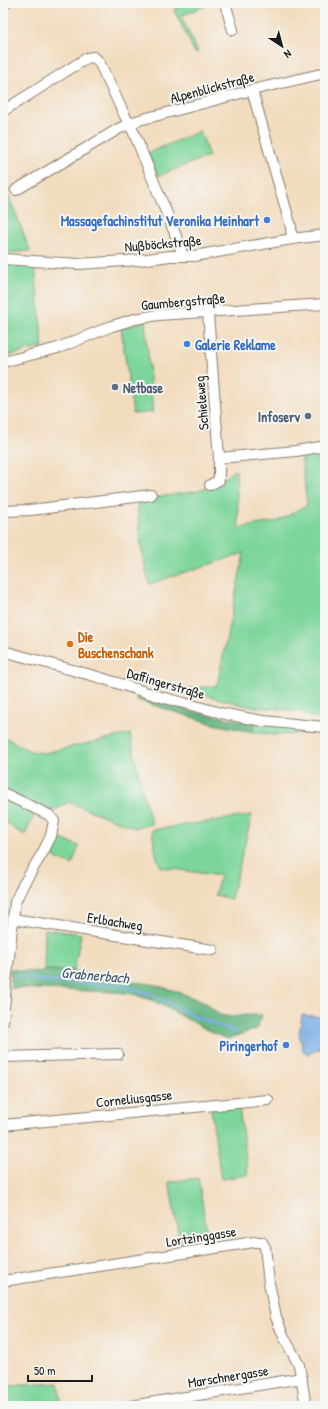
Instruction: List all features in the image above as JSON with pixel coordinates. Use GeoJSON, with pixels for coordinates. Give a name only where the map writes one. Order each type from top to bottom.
{"type":"FeatureCollection","features":[{"type":"Feature","properties":{"kind":"street"},"geometry":{"type":"LineString","coordinates":[[225,3],[233,30]]}},
{"type":"Feature","properties":{"kind":"street"},"geometry":{"type":"LineString","coordinates":[[324,3],[325,7]]}},
{"type":"Feature","properties":{"kind":"street"},"geometry":{"type":"LineString","coordinates":[[3,111],[87,58],[94,57],[99,62],[134,133],[180,246],[182,256]]}},
{"type":"Feature","properties":{"kind":"street","name":"Alpenblickstraße"},"geometry":{"type":"LineString","coordinates":[[16,190],[129,124],[252,90],[325,73]]}},
{"type":"Feature","properties":{"kind":"street"},"geometry":{"type":"LineString","coordinates":[[252,90],[291,227],[292,239]]}},
{"type":"Feature","properties":{"kind":"street","name":"Nußböckstraße"},"geometry":{"type":"LineString","coordinates":[[3,259],[78,264],[194,256],[325,234]]}},
{"type":"Feature","properties":{"kind":"street","name":"Gaumbergstraße"},"geometry":{"type":"LineString","coordinates":[[3,362],[58,348],[112,326],[135,319],[158,315],[208,313],[325,304]]}},
{"type":"Feature","properties":{"kind":"street","name":"Schieleweg"},"geometry":{"type":"LineString","coordinates":[[208,313],[219,458],[219,480],[210,485]]}},
{"type":"Feature","properties":{"kind":"street"},"geometry":{"type":"LineString","coordinates":[[219,458],[296,451],[325,446]]}},
{"type":"Feature","properties":{"kind":"street"},"geometry":{"type":"LineString","coordinates":[[3,512],[31,510],[150,495]]}},
{"type":"Feature","properties":{"kind":"street","name":"Daffingerstraße"},"geometry":{"type":"LineString","coordinates":[[3,651],[98,677],[161,697],[226,714],[325,727]]}},
{"type":"Feature","properties":{"kind":"street"},"geometry":{"type":"LineString","coordinates":[[3,793],[49,815],[54,824],[51,836],[15,902],[4,992],[3,1021]]}},
{"type":"Feature","properties":{"kind":"street","name":"Erlbachweg"},"geometry":{"type":"LineString","coordinates":[[13,919],[213,950]]}},
{"type":"Feature","properties":{"kind":"street"},"geometry":{"type":"LineString","coordinates":[[3,1057],[118,1054]]}},
{"type":"Feature","properties":{"kind":"street","name":"Corneliusgasse"},"geometry":{"type":"LineString","coordinates":[[3,1125],[268,1100]]}},
{"type":"Feature","properties":{"kind":"street","name":"Lortzinggasse"},"geometry":{"type":"LineString","coordinates":[[3,1281],[247,1243],[262,1242],[265,1247],[269,1283],[276,1317],[283,1335],[296,1359],[302,1378]]}},
{"type":"Feature","properties":{"kind":"street"},"geometry":{"type":"LineString","coordinates":[[302,1378],[306,1406]]}},
{"type":"Feature","properties":{"kind":"street","name":"Marschnergasse"},"geometry":{"type":"LineString","coordinates":[[131,1406],[302,1378]]}},
{"type":"Feature","properties":{"kind":"green space"},"geometry":{"type":"Polygon","coordinates":[[[187,3],[209,4],[181,16],[198,52],[195,53],[174,10],[187,3]]]}},
{"type":"Feature","properties":{"kind":"green space"},"geometry":{"type":"Polygon","coordinates":[[[200,131],[209,156],[158,176],[148,153],[200,131]]]}},
{"type":"Feature","properties":{"kind":"green space"},"geometry":{"type":"Polygon","coordinates":[[[3,177],[9,190],[7,194],[12,203],[10,207],[13,206],[30,251],[3,253],[3,177]]]}},
{"type":"Feature","properties":{"kind":"green space"},"geometry":{"type":"Polygon","coordinates":[[[3,263],[35,266],[43,347],[3,357],[3,263]]]}},
{"type":"Feature","properties":{"kind":"green space"},"geometry":{"type":"Polygon","coordinates":[[[145,321],[153,412],[133,414],[121,328],[145,321]]]}},
{"type":"Feature","properties":{"kind":"green space"},"geometry":{"type":"Polygon","coordinates":[[[325,449],[325,722],[319,718],[310,717],[301,711],[248,706],[181,689],[217,686],[244,553],[149,584],[141,547],[137,500],[199,491],[221,481],[233,471],[236,471],[239,528],[278,521],[307,505],[301,453],[325,449]]]}},
{"type":"Feature","properties":{"kind":"green space"},"geometry":{"type":"Polygon","coordinates":[[[138,695],[194,712],[254,723],[253,732],[213,724],[137,700],[138,695]]]}},
{"type":"Feature","properties":{"kind":"green space"},"geometry":{"type":"Polygon","coordinates":[[[254,723],[325,730],[325,734],[273,735],[253,732],[254,723]]]}},
{"type":"Feature","properties":{"kind":"green space"},"geometry":{"type":"Polygon","coordinates":[[[130,734],[143,794],[152,824],[135,828],[68,802],[54,811],[48,811],[3,790],[3,736],[30,751],[44,753],[130,734]]]}},
{"type":"Feature","properties":{"kind":"green space"},"geometry":{"type":"Polygon","coordinates":[[[3,797],[35,813],[25,835],[14,829],[3,819],[3,797]]]}},
{"type":"Feature","properties":{"kind":"green space"},"geometry":{"type":"Polygon","coordinates":[[[252,815],[231,899],[215,895],[220,876],[161,867],[156,854],[152,830],[252,815]]]}},
{"type":"Feature","properties":{"kind":"green space"},"geometry":{"type":"Polygon","coordinates":[[[56,837],[79,846],[72,865],[49,855],[56,837]]]}},
{"type":"Feature","properties":{"kind":"green space"},"geometry":{"type":"Polygon","coordinates":[[[45,929],[81,934],[74,971],[44,970],[45,929]]]}},
{"type":"Feature","properties":{"kind":"green space"},"geometry":{"type":"Polygon","coordinates":[[[10,969],[38,972],[44,970],[74,971],[125,981],[152,984],[179,992],[205,1003],[220,1015],[232,1017],[262,1015],[257,1029],[227,1039],[154,1001],[133,994],[11,988],[10,969]]]}},
{"type":"Feature","properties":{"kind":"green space"},"geometry":{"type":"Polygon","coordinates":[[[239,1107],[248,1175],[221,1179],[211,1110],[239,1107]]]}},
{"type":"Feature","properties":{"kind":"green space"},"geometry":{"type":"Polygon","coordinates":[[[198,1178],[209,1243],[186,1248],[185,1244],[180,1244],[169,1182],[198,1178]]]}},
{"type":"Feature","properties":{"kind":"green space"},"geometry":{"type":"Polygon","coordinates":[[[58,1383],[62,1406],[7,1406],[6,1386],[58,1383]]]}},
{"type":"Feature","properties":{"kind":"water"},"geometry":{"type":"Polygon","coordinates":[[[302,1015],[325,1017],[325,1050],[317,1049],[309,1054],[303,1051],[299,1033],[302,1015]]]}},
{"type":"Feature","properties":{"kind":"waterway","name":"Grabnerbach"},"geometry":{"type":"LineString","coordinates":[[17,976],[52,982],[119,985],[151,994],[193,1016],[236,1032]]}},
{"type":"Feature","properties":{"kind":"place","name":"Massagefachinstitut Veronika Meinhart"},"geometry":{"type":"Point","coordinates":[267,220]}},
{"type":"Feature","properties":{"kind":"place","name":"Galerie Reklame"},"geometry":{"type":"Point","coordinates":[187,344]}},
{"type":"Feature","properties":{"kind":"place","name":"Netbase"},"geometry":{"type":"Point","coordinates":[115,387]}},
{"type":"Feature","properties":{"kind":"place","name":"Infoserv"},"geometry":{"type":"Point","coordinates":[308,416]}},
{"type":"Feature","properties":{"kind":"place","name":"Die Buschenschank"},"geometry":{"type":"Point","coordinates":[70,644]}},
{"type":"Feature","properties":{"kind":"place","name":"Piringerhof"},"geometry":{"type":"Point","coordinates":[286,1045]}}]}
